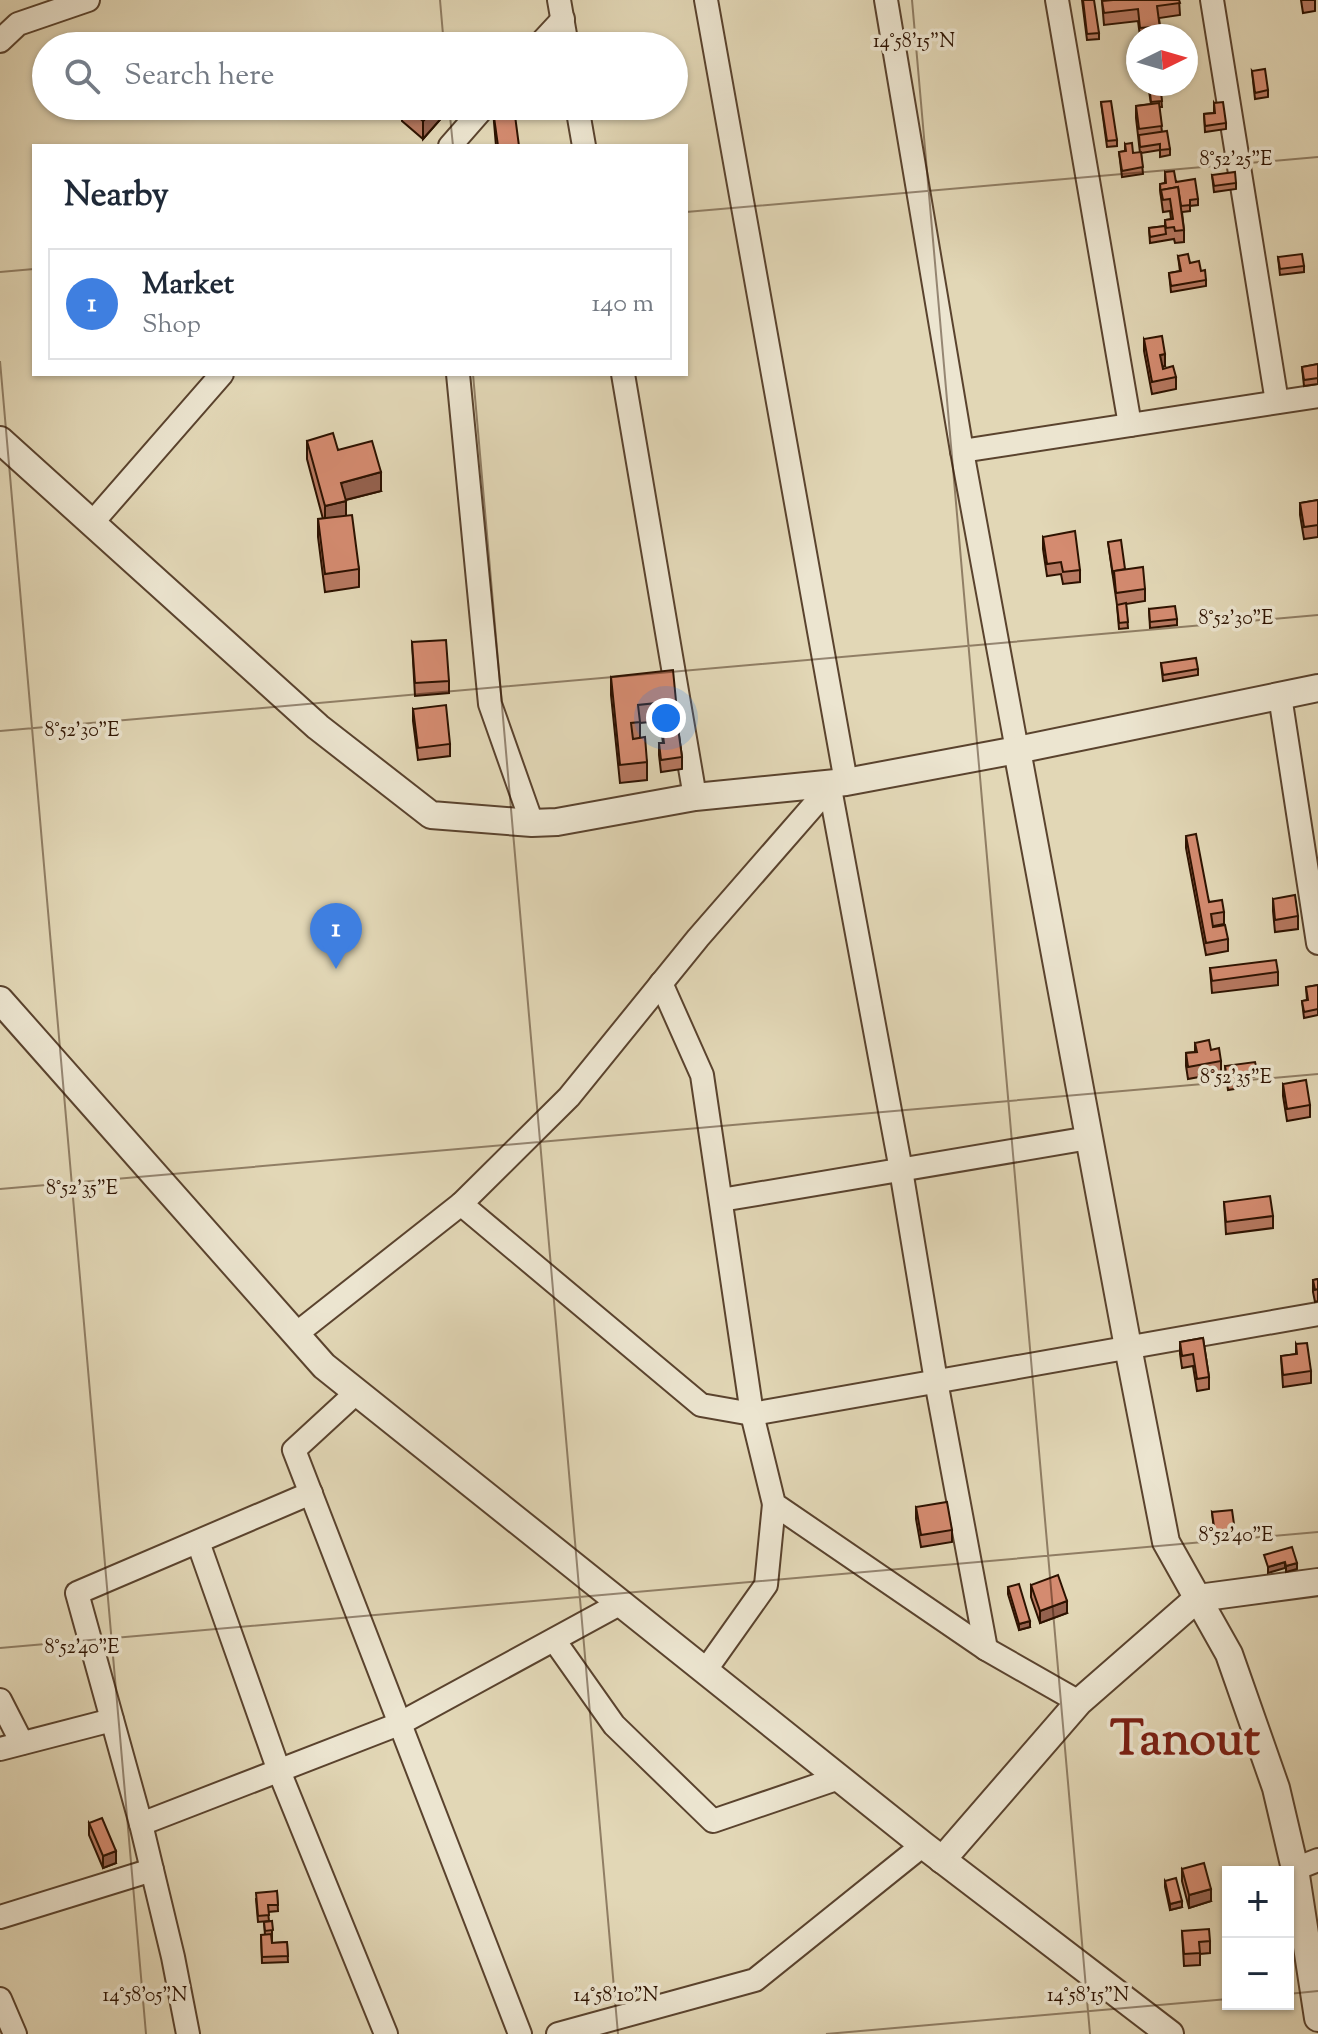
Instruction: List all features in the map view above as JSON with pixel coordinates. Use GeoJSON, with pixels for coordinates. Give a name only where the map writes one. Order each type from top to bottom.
{"type":"FeatureCollection","features":[{"type":"Feature","properties":{"kind":"street"},"geometry":{"type":"LineString","coordinates":[[0,41],[18,24],[88,0]]}},
{"type":"Feature","properties":{"kind":"street"},"geometry":{"type":"LineString","coordinates":[[706,0],[936,1381],[986,1649]]}},
{"type":"Feature","properties":{"kind":"street"},"geometry":{"type":"LineString","coordinates":[[886,0],[962,451],[1166,1542],[1229,1654],[1306,1864],[1318,2018]]}},
{"type":"Feature","properties":{"kind":"street"},"geometry":{"type":"LineString","coordinates":[[1057,0],[1130,425]]}},
{"type":"Feature","properties":{"kind":"street"},"geometry":{"type":"LineString","coordinates":[[1212,0],[1277,402]]}},
{"type":"Feature","properties":{"kind":"street"},"geometry":{"type":"LineString","coordinates":[[547,32],[561,10]]}},
{"type":"Feature","properties":{"kind":"street"},"geometry":{"type":"LineString","coordinates":[[561,10],[565,32]]}},
{"type":"Feature","properties":{"kind":"street"},"geometry":{"type":"LineString","coordinates":[[452,144],[473,120]]}},
{"type":"Feature","properties":{"kind":"street"},"geometry":{"type":"LineString","coordinates":[[579,120],[584,144]]}},
{"type":"Feature","properties":{"kind":"street"},"geometry":{"type":"LineString","coordinates":[[92,523],[220,376]]}},
{"type":"Feature","properties":{"kind":"street"},"geometry":{"type":"LineString","coordinates":[[458,376],[490,704],[532,823]]}},
{"type":"Feature","properties":{"kind":"street"},"geometry":{"type":"LineString","coordinates":[[623,376],[695,797]]}},
{"type":"Feature","properties":{"kind":"street"},"geometry":{"type":"LineString","coordinates":[[962,451],[1318,396]]}},
{"type":"Feature","properties":{"kind":"street"},"geometry":{"type":"LineString","coordinates":[[0,440],[318,727],[431,815],[557,822],[695,797],[838,783],[1318,688]]}},
{"type":"Feature","properties":{"kind":"street"},"geometry":{"type":"LineString","coordinates":[[1280,696],[1318,943]]}},
{"type":"Feature","properties":{"kind":"street"},"geometry":{"type":"LineString","coordinates":[[296,1334],[461,1204],[569,1097],[717,915],[821,797],[838,783]]}},
{"type":"Feature","properties":{"kind":"street"},"geometry":{"type":"LineString","coordinates":[[661,983],[702,1075],[752,1414],[774,1504],[766,1585],[705,1671]]}},
{"type":"Feature","properties":{"kind":"street"},"geometry":{"type":"LineString","coordinates":[[0,1000],[324,1366],[933,1853],[1170,2034]]}},
{"type":"Feature","properties":{"kind":"street"},"geometry":{"type":"LineString","coordinates":[[721,1200],[1089,1138]]}},
{"type":"Feature","properties":{"kind":"street"},"geometry":{"type":"LineString","coordinates":[[461,1204],[701,1405],[752,1414],[1318,1314]]}},
{"type":"Feature","properties":{"kind":"street"},"geometry":{"type":"LineString","coordinates":[[357,1392],[294,1450],[520,2034]]}},
{"type":"Feature","properties":{"kind":"street"},"geometry":{"type":"LineString","coordinates":[[188,2034],[141,1824],[77,1593],[311,1493]]}},
{"type":"Feature","properties":{"kind":"street"},"geometry":{"type":"LineString","coordinates":[[774,1504],[986,1649],[1079,1702]]}},
{"type":"Feature","properties":{"kind":"street"},"geometry":{"type":"LineString","coordinates":[[198,1542],[279,1771],[386,2034]]}},
{"type":"Feature","properties":{"kind":"street"},"geometry":{"type":"LineString","coordinates":[[558,2034],[755,1980],[933,1853],[1079,1702],[1198,1598],[1318,1582]]}},
{"type":"Feature","properties":{"kind":"street"},"geometry":{"type":"LineString","coordinates":[[141,1824],[399,1724],[621,1603]]}},
{"type":"Feature","properties":{"kind":"street"},"geometry":{"type":"LineString","coordinates":[[554,1640],[614,1725],[713,1821],[839,1778]]}},
{"type":"Feature","properties":{"kind":"street"},"geometry":{"type":"LineString","coordinates":[[0,1700],[11,1746],[112,1720]]}},
{"type":"Feature","properties":{"kind":"street"},"geometry":{"type":"LineString","coordinates":[[0,1917],[152,1870]]}},
{"type":"Feature","properties":{"kind":"street"},"geometry":{"type":"LineString","coordinates":[[0,1999],[15,2034]]}},
{"type":"Feature","properties":{"kind":"building"},"geometry":{"type":"Polygon","coordinates":[[[1083,0],[1094,0],[1099,33],[1087,34],[1083,0]]]}},
{"type":"Feature","properties":{"kind":"building"},"geometry":{"type":"Polygon","coordinates":[[[1179,0],[1180,3],[1157,6],[1159,24],[1140,24],[1138,9],[1104,13],[1102,1],[1179,0]]]}},
{"type":"Feature","properties":{"kind":"building"},"geometry":{"type":"Polygon","coordinates":[[[1265,69],[1268,90],[1255,93],[1252,71],[1265,69]]]}},
{"type":"Feature","properties":{"kind":"building"},"geometry":{"type":"Polygon","coordinates":[[[1150,96],[1161,96],[1162,101],[1151,102],[1150,96]]]}},
{"type":"Feature","properties":{"kind":"building"},"geometry":{"type":"Polygon","coordinates":[[[1111,101],[1117,140],[1107,141],[1101,102],[1111,101]]]}},
{"type":"Feature","properties":{"kind":"building"},"geometry":{"type":"Polygon","coordinates":[[[1223,102],[1226,123],[1205,126],[1204,114],[1215,113],[1214,103],[1223,102]]]}},
{"type":"Feature","properties":{"kind":"building"},"geometry":{"type":"Polygon","coordinates":[[[1159,103],[1162,126],[1139,129],[1136,106],[1159,103]]]}},
{"type":"Feature","properties":{"kind":"building"},"geometry":{"type":"Polygon","coordinates":[[[494,120],[516,120],[519,144],[498,144],[494,120]]]}},
{"type":"Feature","properties":{"kind":"building"},"geometry":{"type":"Polygon","coordinates":[[[1167,131],[1170,149],[1160,150],[1160,144],[1140,147],[1139,135],[1167,131]]]}},
{"type":"Feature","properties":{"kind":"building"},"geometry":{"type":"Polygon","coordinates":[[[1132,143],[1133,153],[1141,152],[1143,167],[1122,171],[1119,152],[1126,151],[1125,144],[1132,143]]]}},
{"type":"Feature","properties":{"kind":"building"},"geometry":{"type":"Polygon","coordinates":[[[1174,171],[1176,182],[1195,179],[1198,199],[1190,200],[1190,205],[1181,206],[1178,187],[1161,190],[1161,196],[1160,184],[1166,183],[1165,172],[1174,171]]]}},
{"type":"Feature","properties":{"kind":"building"},"geometry":{"type":"Polygon","coordinates":[[[1235,172],[1236,183],[1214,186],[1212,175],[1235,172]]]}},
{"type":"Feature","properties":{"kind":"building"},"geometry":{"type":"Polygon","coordinates":[[[1178,187],[1184,230],[1175,231],[1174,227],[1166,228],[1165,220],[1173,219],[1170,199],[1163,200],[1161,190],[1178,187]]]}},
{"type":"Feature","properties":{"kind":"building"},"geometry":{"type":"Polygon","coordinates":[[[1165,226],[1166,234],[1150,237],[1149,228],[1165,226]]]}},
{"type":"Feature","properties":{"kind":"building"},"geometry":{"type":"Polygon","coordinates":[[[1188,254],[1190,263],[1199,261],[1201,271],[1205,270],[1206,280],[1171,286],[1169,273],[1181,271],[1178,256],[1188,254]]]}},
{"type":"Feature","properties":{"kind":"building"},"geometry":{"type":"Polygon","coordinates":[[[1302,254],[1304,266],[1280,269],[1278,257],[1302,254]]]}},
{"type":"Feature","properties":{"kind":"building"},"geometry":{"type":"Polygon","coordinates":[[[1162,336],[1165,354],[1160,355],[1163,369],[1173,366],[1176,377],[1152,382],[1144,339],[1162,336]]]}},
{"type":"Feature","properties":{"kind":"building"},"geometry":{"type":"Polygon","coordinates":[[[1318,364],[1318,378],[1304,380],[1302,367],[1318,364]]]}},
{"type":"Feature","properties":{"kind":"building"},"geometry":{"type":"Polygon","coordinates":[[[333,433],[338,450],[372,441],[381,472],[341,483],[346,501],[325,506],[307,441],[333,433]]]}},
{"type":"Feature","properties":{"kind":"building"},"geometry":{"type":"Polygon","coordinates":[[[1318,500],[1318,525],[1304,527],[1300,503],[1318,500]]]}},
{"type":"Feature","properties":{"kind":"building"},"geometry":{"type":"Polygon","coordinates":[[[352,515],[359,569],[325,574],[318,519],[352,515]]]}},
{"type":"Feature","properties":{"kind":"building"},"geometry":{"type":"Polygon","coordinates":[[[1075,531],[1080,570],[1063,572],[1061,562],[1047,564],[1043,537],[1075,531]]]}},
{"type":"Feature","properties":{"kind":"building"},"geometry":{"type":"Polygon","coordinates":[[[1121,540],[1125,569],[1114,571],[1113,575],[1108,542],[1121,540]]]}},
{"type":"Feature","properties":{"kind":"building"},"geometry":{"type":"Polygon","coordinates":[[[1143,567],[1145,589],[1116,593],[1114,571],[1143,567]]]}},
{"type":"Feature","properties":{"kind":"building"},"geometry":{"type":"Polygon","coordinates":[[[1126,603],[1128,622],[1119,623],[1117,605],[1126,603]]]}},
{"type":"Feature","properties":{"kind":"building"},"geometry":{"type":"Polygon","coordinates":[[[1175,606],[1177,619],[1150,622],[1149,609],[1175,606]]]}},
{"type":"Feature","properties":{"kind":"building"},"geometry":{"type":"Polygon","coordinates":[[[446,640],[449,681],[415,683],[412,642],[446,640]]]}},
{"type":"Feature","properties":{"kind":"building"},"geometry":{"type":"Polygon","coordinates":[[[1196,658],[1198,669],[1163,675],[1161,663],[1196,658]]]}},
{"type":"Feature","properties":{"kind":"building"},"geometry":{"type":"Polygon","coordinates":[[[673,670],[676,701],[638,705],[640,722],[631,723],[633,739],[645,737],[647,762],[620,765],[611,677],[673,670]]]}},
{"type":"Feature","properties":{"kind":"building"},"geometry":{"type":"Polygon","coordinates":[[[446,705],[450,744],[418,748],[413,709],[446,705]]]}},
{"type":"Feature","properties":{"kind":"building"},"geometry":{"type":"Polygon","coordinates":[[[676,713],[682,757],[661,760],[659,743],[664,743],[660,715],[676,713]]]}},
{"type":"Feature","properties":{"kind":"building"},"geometry":{"type":"Polygon","coordinates":[[[1196,834],[1209,902],[1222,900],[1224,912],[1211,914],[1213,927],[1225,925],[1228,939],[1206,943],[1186,836],[1196,834]]]}},
{"type":"Feature","properties":{"kind":"building"},"geometry":{"type":"Polygon","coordinates":[[[1295,895],[1298,916],[1275,920],[1273,899],[1295,895]]]}},
{"type":"Feature","properties":{"kind":"building"},"geometry":{"type":"Polygon","coordinates":[[[1276,960],[1278,972],[1212,981],[1210,968],[1276,960]]]}},
{"type":"Feature","properties":{"kind":"building"},"geometry":{"type":"Polygon","coordinates":[[[1318,985],[1318,1009],[1304,1012],[1302,1001],[1308,1000],[1306,987],[1318,985]]]}},
{"type":"Feature","properties":{"kind":"building"},"geometry":{"type":"Polygon","coordinates":[[[1209,1040],[1211,1050],[1219,1048],[1221,1061],[1188,1067],[1186,1053],[1197,1052],[1195,1043],[1209,1040]]]}},
{"type":"Feature","properties":{"kind":"building"},"geometry":{"type":"Polygon","coordinates":[[[1255,1062],[1257,1070],[1245,1072],[1247,1081],[1228,1084],[1225,1066],[1255,1062]]]}},
{"type":"Feature","properties":{"kind":"building"},"geometry":{"type":"Polygon","coordinates":[[[1306,1080],[1310,1105],[1287,1109],[1283,1084],[1306,1080]]]}},
{"type":"Feature","properties":{"kind":"building"},"geometry":{"type":"Polygon","coordinates":[[[1270,1196],[1273,1216],[1226,1222],[1224,1202],[1270,1196]]]}},
{"type":"Feature","properties":{"kind":"building"},"geometry":{"type":"Polygon","coordinates":[[[1318,1279],[1318,1289],[1315,1290],[1313,1280],[1318,1279]]]}},
{"type":"Feature","properties":{"kind":"building"},"geometry":{"type":"Polygon","coordinates":[[[1203,1338],[1209,1377],[1197,1379],[1193,1354],[1182,1356],[1180,1342],[1203,1338]]]}},
{"type":"Feature","properties":{"kind":"building"},"geometry":{"type":"Polygon","coordinates":[[[1307,1343],[1311,1371],[1283,1375],[1281,1356],[1297,1354],[1296,1344],[1307,1343]]]}},
{"type":"Feature","properties":{"kind":"building"},"geometry":{"type":"Polygon","coordinates":[[[947,1502],[952,1530],[921,1535],[916,1507],[947,1502]]]}},
{"type":"Feature","properties":{"kind":"building"},"geometry":{"type":"Polygon","coordinates":[[[1232,1510],[1235,1531],[1215,1534],[1212,1512],[1232,1510]]]}},
{"type":"Feature","properties":{"kind":"building"},"geometry":{"type":"Polygon","coordinates":[[[1292,1547],[1297,1563],[1286,1566],[1285,1562],[1268,1567],[1264,1555],[1292,1547]]]}},
{"type":"Feature","properties":{"kind":"building"},"geometry":{"type":"Polygon","coordinates":[[[1058,1575],[1067,1601],[1040,1611],[1031,1585],[1058,1575]]]}},
{"type":"Feature","properties":{"kind":"building"},"geometry":{"type":"Polygon","coordinates":[[[1019,1584],[1030,1621],[1019,1624],[1008,1587],[1019,1584]]]}},
{"type":"Feature","properties":{"kind":"building"},"geometry":{"type":"Polygon","coordinates":[[[102,1818],[116,1851],[103,1856],[89,1823],[102,1818]]]}},
{"type":"Feature","properties":{"kind":"building"},"geometry":{"type":"Polygon","coordinates":[[[1204,1863],[1211,1889],[1189,1895],[1182,1869],[1204,1863]]]}},
{"type":"Feature","properties":{"kind":"building"},"geometry":{"type":"Polygon","coordinates":[[[1176,1878],[1182,1901],[1170,1904],[1165,1881],[1176,1878]]]}},
{"type":"Feature","properties":{"kind":"building"},"geometry":{"type":"Polygon","coordinates":[[[277,1891],[278,1905],[268,1905],[269,1915],[258,1916],[256,1893],[277,1891]]]}},
{"type":"Feature","properties":{"kind":"building"},"geometry":{"type":"Polygon","coordinates":[[[272,1921],[273,1930],[265,1931],[264,1922],[272,1921]]]}},
{"type":"Feature","properties":{"kind":"building"},"geometry":{"type":"Polygon","coordinates":[[[1209,1929],[1210,1941],[1199,1942],[1200,1953],[1184,1954],[1182,1931],[1209,1929]]]}},
{"type":"Feature","properties":{"kind":"building"},"geometry":{"type":"Polygon","coordinates":[[[271,1934],[272,1943],[287,1942],[288,1956],[262,1957],[261,1935],[271,1934]]]}},
{"type":"Feature","properties":{"kind":"place","name":"Market"},"geometry":{"type":"Point","coordinates":[336,969]}},
{"type":"Feature","properties":{"kind":"district","name":"Tanout"},"geometry":{"type":"Point","coordinates":[1185,1737]}}]}
